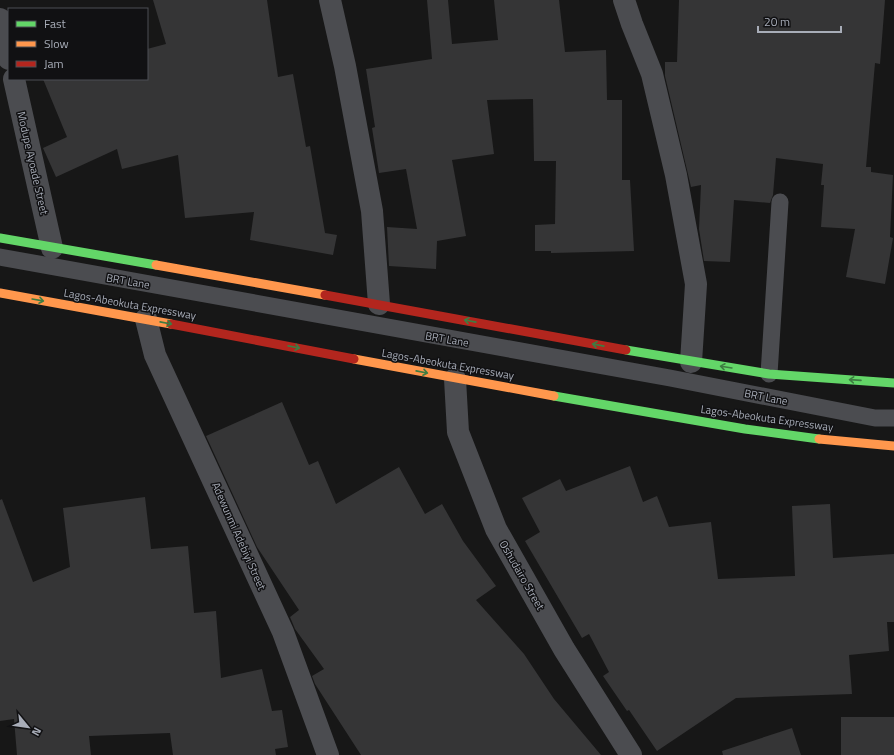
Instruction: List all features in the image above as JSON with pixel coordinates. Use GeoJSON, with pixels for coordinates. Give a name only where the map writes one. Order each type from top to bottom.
{"type":"FeatureCollection","features":[{"type":"Feature","properties":{"kind":"highway"},"geometry":{"type":"LineString","coordinates":[[0,238],[379,304],[691,362],[769,374],[894,383]]}},
{"type":"Feature","properties":{"kind":"highway","name":"Lagos-Abeokuta Expressway"},"geometry":{"type":"LineString","coordinates":[[0,293],[146,319],[455,379],[747,429],[866,445],[894,446]]}},
{"type":"Feature","properties":{"kind":"street"},"geometry":{"type":"LineString","coordinates":[[330,0],[345,66],[372,211],[379,304]]}},
{"type":"Feature","properties":{"kind":"street"},"geometry":{"type":"LineString","coordinates":[[624,0],[652,74],[676,175],[696,284],[691,362]]}},
{"type":"Feature","properties":{"kind":"street"},"geometry":{"type":"LineString","coordinates":[[0,19],[8,55]]}},
{"type":"Feature","properties":{"kind":"street","name":"Modupe Ayoade Street"},"geometry":{"type":"LineString","coordinates":[[14,80],[52,248]]}},
{"type":"Feature","properties":{"kind":"street","name":"Adewunmi Adebiyi Street"},"geometry":{"type":"LineString","coordinates":[[146,319],[156,354],[283,632],[328,755]]}},
{"type":"Feature","properties":{"kind":"street","name":"Oshudairo Street"},"geometry":{"type":"LineString","coordinates":[[455,379],[458,432],[496,529],[564,649],[631,755]]}},
{"type":"Feature","properties":{"kind":"lane"},"geometry":{"type":"LineString","coordinates":[[769,374],[780,202]]}},
{"type":"Feature","properties":{"kind":"lane","name":"BRT Lane"},"geometry":{"type":"LineString","coordinates":[[0,257],[670,378],[875,418],[894,418]]}},
{"type":"Feature","properties":{"kind":"building"},"geometry":{"type":"Polygon","coordinates":[[[153,0],[267,0],[278,77],[293,74],[306,147],[310,146],[325,233],[337,235],[333,255],[250,240],[254,212],[185,218],[178,155],[122,169],[117,149],[56,177],[43,148],[67,137],[43,80],[148,80],[148,49],[166,44],[153,0]]]}},
{"type":"Feature","properties":{"kind":"building"},"geometry":{"type":"Polygon","coordinates":[[[427,0],[448,0],[452,44],[498,40],[494,0],[559,0],[565,52],[606,50],[607,100],[622,100],[622,180],[630,180],[634,251],[551,253],[551,251],[535,251],[535,225],[555,224],[556,161],[534,161],[533,99],[487,100],[494,154],[452,160],[466,236],[437,241],[436,269],[389,266],[387,227],[417,229],[406,169],[379,173],[372,128],[375,127],[366,69],[432,59],[427,0]]]}},
{"type":"Feature","properties":{"kind":"building"},"geometry":{"type":"Polygon","coordinates":[[[679,0],[885,0],[880,64],[875,63],[866,167],[871,167],[871,172],[893,175],[890,237],[893,238],[885,284],[846,277],[855,229],[821,227],[824,185],[821,185],[823,164],[776,158],[773,195],[770,203],[734,200],[730,262],[704,261],[699,229],[701,185],[691,187],[665,76],[665,62],[677,62],[679,0]]]}},
{"type":"Feature","properties":{"kind":"building"},"geometry":{"type":"Polygon","coordinates":[[[282,402],[309,465],[318,461],[336,504],[399,467],[425,514],[442,504],[463,541],[496,586],[476,600],[524,654],[554,699],[601,755],[361,755],[315,684],[312,676],[324,669],[295,629],[290,617],[299,610],[257,547],[206,436],[282,402]]]}},
{"type":"Feature","properties":{"kind":"building"},"geometry":{"type":"Polygon","coordinates":[[[630,466],[643,502],[657,496],[669,527],[711,522],[718,579],[795,576],[792,506],[830,504],[833,558],[894,554],[894,622],[887,622],[889,651],[849,655],[852,694],[736,698],[657,751],[629,710],[627,711],[603,676],[609,672],[589,634],[582,638],[525,541],[540,532],[522,498],[560,479],[566,491],[630,466]]]}},
{"type":"Feature","properties":{"kind":"building"},"geometry":{"type":"Polygon","coordinates":[[[145,497],[151,549],[188,546],[194,613],[216,611],[221,678],[262,669],[272,711],[282,710],[288,747],[275,749],[276,755],[173,755],[170,733],[89,736],[91,755],[17,755],[14,719],[0,721],[0,500],[2,499],[33,582],[70,567],[63,508],[145,497]]]}},
{"type":"Feature","properties":{"kind":"building"},"geometry":{"type":"Polygon","coordinates":[[[841,717],[894,717],[894,755],[841,755],[841,717]]]}},
{"type":"Feature","properties":{"kind":"building"},"geometry":{"type":"Polygon","coordinates":[[[792,728],[801,755],[723,755],[722,751],[792,728]]]}},
{"type":"Feature","properties":{"kind":"traffic: fast"},"geometry":{"type":"LineString","coordinates":[[0,238],[156,265]]}},
{"type":"Feature","properties":{"kind":"traffic: fast"},"geometry":{"type":"LineString","coordinates":[[626,350],[769,374],[894,383]]}},
{"type":"Feature","properties":{"kind":"traffic: fast"},"geometry":{"type":"LineString","coordinates":[[554,396],[745,429],[819,439]]}},
{"type":"Feature","properties":{"kind":"traffic: slow"},"geometry":{"type":"LineString","coordinates":[[156,265],[325,295]]}},
{"type":"Feature","properties":{"kind":"traffic: slow"},"geometry":{"type":"LineString","coordinates":[[0,293],[171,324]]}},
{"type":"Feature","properties":{"kind":"traffic: slow"},"geometry":{"type":"LineString","coordinates":[[354,359],[554,396]]}},
{"type":"Feature","properties":{"kind":"traffic: slow"},"geometry":{"type":"LineString","coordinates":[[819,439],[894,446]]}},
{"type":"Feature","properties":{"kind":"traffic: jam"},"geometry":{"type":"LineString","coordinates":[[325,295],[626,350]]}},
{"type":"Feature","properties":{"kind":"traffic: jam"},"geometry":{"type":"LineString","coordinates":[[171,324],[354,359]]}}]}
